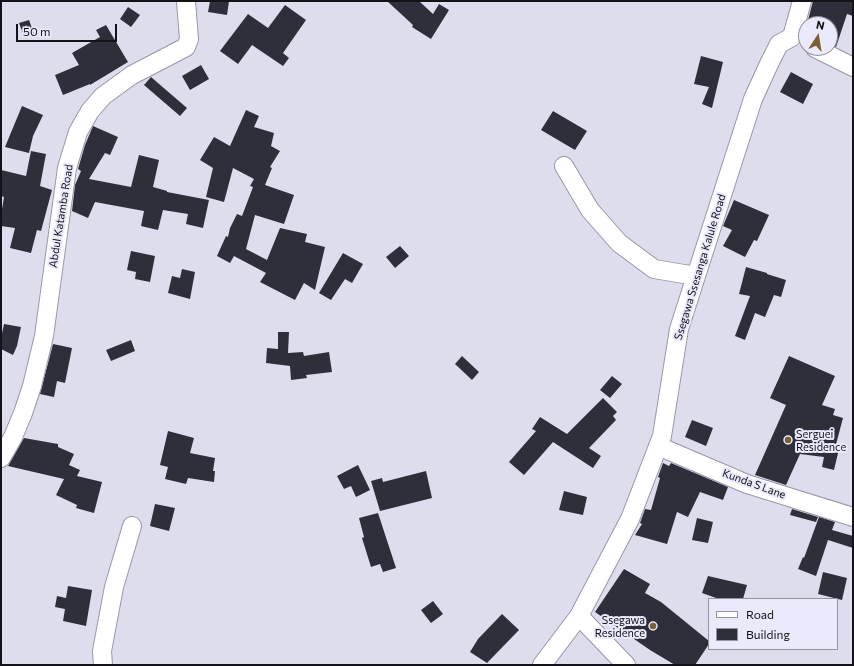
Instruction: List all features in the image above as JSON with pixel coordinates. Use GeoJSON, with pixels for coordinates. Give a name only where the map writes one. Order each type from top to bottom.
{"type":"FeatureCollection","features":[{"type":"Feature","properties":{"kind":"street","name":"Abdul Katamba Road"},"geometry":{"type":"LineString","coordinates":[[1,458],[13,436],[32,386],[44,336],[67,168],[78,132],[90,111],[103,96],[132,75],[186,47],[190,39],[186,1]]}},
{"type":"Feature","properties":{"kind":"street","name":"Ssegawa Ssesanga Kalule Road"},"geometry":{"type":"LineString","coordinates":[[801,16],[802,1]]}},
{"type":"Feature","properties":{"kind":"street","name":"Ssegawa Ssesanga Kalule Road"},"geometry":{"type":"LineString","coordinates":[[542,665],[580,616],[630,520],[662,436],[679,329],[753,99],[768,64],[779,44],[798,40]]}},
{"type":"Feature","properties":{"kind":"street"},"geometry":{"type":"LineString","coordinates":[[831,56],[853,67]]}},
{"type":"Feature","properties":{"kind":"street"},"geometry":{"type":"LineString","coordinates":[[564,166],[590,210],[619,242],[654,269],[696,276]]}},
{"type":"Feature","properties":{"kind":"street","name":"Kunda S Lane"},"geometry":{"type":"LineString","coordinates":[[658,446],[747,484],[853,517]]}},
{"type":"Feature","properties":{"kind":"street"},"geometry":{"type":"LineString","coordinates":[[103,665],[102,651],[114,587],[132,526]]}},
{"type":"Feature","properties":{"kind":"street"},"geometry":{"type":"LineString","coordinates":[[580,616],[626,665]]}},
{"type":"Feature","properties":{"kind":"building"},"geometry":{"type":"Polygon","coordinates":[[[210,1],[229,1],[227,15],[208,12],[210,1]]]}},
{"type":"Feature","properties":{"kind":"building"},"geometry":{"type":"Polygon","coordinates":[[[387,1],[419,1],[433,14],[439,4],[449,10],[431,39],[412,27],[413,25],[387,1]]]}},
{"type":"Feature","properties":{"kind":"building"},"geometry":{"type":"Polygon","coordinates":[[[813,1],[853,1],[853,16],[847,14],[838,41],[838,16],[809,16],[813,1]]]}},
{"type":"Feature","properties":{"kind":"building"},"geometry":{"type":"Polygon","coordinates":[[[285,5],[306,20],[283,53],[289,58],[283,66],[252,45],[238,64],[220,51],[248,14],[268,28],[285,5]]]}},
{"type":"Feature","properties":{"kind":"building"},"geometry":{"type":"Polygon","coordinates":[[[128,7],[140,15],[131,27],[120,19],[128,7]]]}},
{"type":"Feature","properties":{"kind":"building"},"geometry":{"type":"Polygon","coordinates":[[[29,20],[34,34],[24,36],[19,23],[29,20]]]}},
{"type":"Feature","properties":{"kind":"building"},"geometry":{"type":"Polygon","coordinates":[[[106,25],[128,62],[90,85],[63,95],[55,75],[79,65],[72,53],[100,37],[96,30],[106,25]]]}},
{"type":"Feature","properties":{"kind":"building"},"geometry":{"type":"Polygon","coordinates":[[[701,56],[723,62],[712,108],[702,104],[709,87],[694,84],[701,56]]]}},
{"type":"Feature","properties":{"kind":"building"},"geometry":{"type":"Polygon","coordinates":[[[201,65],[209,79],[190,90],[182,76],[201,65]]]}},
{"type":"Feature","properties":{"kind":"building"},"geometry":{"type":"Polygon","coordinates":[[[791,72],[813,84],[803,104],[780,92],[791,72]]]}},
{"type":"Feature","properties":{"kind":"building"},"geometry":{"type":"Polygon","coordinates":[[[151,77],[187,108],[180,116],[144,85],[151,77]]]}},
{"type":"Feature","properties":{"kind":"building"},"geometry":{"type":"Polygon","coordinates":[[[22,106],[43,115],[33,136],[29,153],[5,147],[22,106]]]}},
{"type":"Feature","properties":{"kind":"building"},"geometry":{"type":"Polygon","coordinates":[[[246,110],[259,116],[254,127],[274,133],[271,146],[280,151],[270,167],[272,168],[265,185],[294,195],[284,224],[255,215],[246,249],[267,260],[280,228],[307,234],[305,242],[325,247],[315,290],[304,283],[295,300],[260,282],[266,273],[234,256],[230,263],[217,256],[226,236],[228,237],[230,228],[237,214],[242,216],[253,187],[250,186],[254,179],[233,168],[224,202],[206,197],[213,168],[200,160],[214,137],[230,146],[246,110]]]}},
{"type":"Feature","properties":{"kind":"building"},"geometry":{"type":"Polygon","coordinates":[[[553,111],[587,131],[575,150],[541,130],[553,111]]]}},
{"type":"Feature","properties":{"kind":"building"},"geometry":{"type":"Polygon","coordinates":[[[93,126],[118,137],[110,155],[105,153],[89,179],[131,187],[139,155],[159,160],[153,187],[167,192],[209,200],[203,228],[186,224],[188,214],[163,210],[158,230],[141,226],[144,211],[95,202],[88,218],[72,211],[75,185],[81,171],[78,169],[85,145],[93,126]]]}},
{"type":"Feature","properties":{"kind":"building"},"geometry":{"type":"Polygon","coordinates":[[[31,151],[46,154],[40,186],[52,190],[41,231],[37,230],[31,253],[10,248],[15,228],[1,226],[4,197],[1,196],[1,170],[26,176],[31,151]]]}},
{"type":"Feature","properties":{"kind":"building"},"geometry":{"type":"Polygon","coordinates":[[[734,200],[769,215],[757,241],[754,240],[745,257],[723,246],[732,230],[723,226],[734,200]]]}},
{"type":"Feature","properties":{"kind":"building"},"geometry":{"type":"Polygon","coordinates":[[[400,246],[409,256],[395,268],[386,257],[400,246]]]}},
{"type":"Feature","properties":{"kind":"building"},"geometry":{"type":"Polygon","coordinates":[[[131,251],[155,256],[150,282],[135,279],[136,272],[127,270],[131,251]]]}},
{"type":"Feature","properties":{"kind":"building"},"geometry":{"type":"Polygon","coordinates":[[[343,253],[363,264],[352,283],[345,279],[331,300],[319,293],[343,253]]]}},
{"type":"Feature","properties":{"kind":"building"},"geometry":{"type":"Polygon","coordinates":[[[746,267],[786,280],[781,297],[774,295],[765,317],[755,313],[745,340],[735,336],[750,296],[739,294],[746,267]]]}},
{"type":"Feature","properties":{"kind":"building"},"geometry":{"type":"Polygon","coordinates":[[[182,269],[195,272],[190,299],[168,293],[172,276],[180,278],[182,269]]]}},
{"type":"Feature","properties":{"kind":"building"},"geometry":{"type":"Polygon","coordinates":[[[4,324],[21,327],[17,346],[13,355],[1,349],[1,338],[4,324]]]}},
{"type":"Feature","properties":{"kind":"building"},"geometry":{"type":"Polygon","coordinates":[[[278,332],[289,332],[288,353],[303,352],[304,356],[329,352],[332,372],[306,375],[307,378],[291,380],[290,366],[266,363],[267,348],[278,349],[278,332]]]}},
{"type":"Feature","properties":{"kind":"building"},"geometry":{"type":"Polygon","coordinates":[[[131,340],[135,351],[111,361],[106,350],[131,340]]]}},
{"type":"Feature","properties":{"kind":"building"},"geometry":{"type":"Polygon","coordinates":[[[53,344],[72,348],[65,383],[57,381],[54,397],[40,394],[53,344]]]}},
{"type":"Feature","properties":{"kind":"building"},"geometry":{"type":"Polygon","coordinates":[[[462,356],[479,372],[472,380],[455,364],[462,356]]]}},
{"type":"Feature","properties":{"kind":"building","name":"Serguei Residence"},"geometry":{"type":"Polygon","coordinates":[[[789,356],[835,376],[822,405],[835,409],[833,415],[843,418],[835,448],[839,449],[834,470],[822,467],[824,457],[800,454],[786,485],[755,475],[786,405],[770,398],[789,356]]]}},
{"type":"Feature","properties":{"kind":"building"},"geometry":{"type":"Polygon","coordinates":[[[612,376],[622,384],[610,398],[600,390],[612,376]]]}},
{"type":"Feature","properties":{"kind":"building"},"geometry":{"type":"Polygon","coordinates":[[[603,398],[617,412],[613,416],[616,420],[589,448],[601,456],[593,468],[553,442],[524,475],[509,462],[536,431],[532,429],[540,417],[567,434],[603,398]]]}},
{"type":"Feature","properties":{"kind":"building"},"geometry":{"type":"Polygon","coordinates":[[[692,420],[713,428],[706,446],[685,437],[692,420]]]}},
{"type":"Feature","properties":{"kind":"building"},"geometry":{"type":"Polygon","coordinates":[[[168,431],[194,438],[190,453],[215,458],[213,471],[215,471],[214,482],[188,478],[186,484],[165,479],[168,467],[160,465],[168,431]]]}},
{"type":"Feature","properties":{"kind":"building"},"geometry":{"type":"Polygon","coordinates":[[[24,438],[58,444],[58,447],[74,454],[69,465],[80,470],[77,476],[102,482],[94,513],[76,508],[77,505],[56,495],[64,479],[8,466],[24,438]]]}},
{"type":"Feature","properties":{"kind":"building"},"geometry":{"type":"Polygon","coordinates":[[[663,463],[669,466],[671,463],[728,487],[723,500],[700,492],[688,517],[677,512],[667,544],[635,535],[642,524],[640,523],[645,509],[651,510],[660,478],[658,477],[663,463]]]}},
{"type":"Feature","properties":{"kind":"building"},"geometry":{"type":"Polygon","coordinates":[[[358,465],[370,490],[356,497],[351,486],[344,489],[337,476],[358,465]]]}},
{"type":"Feature","properties":{"kind":"building"},"geometry":{"type":"Polygon","coordinates":[[[426,471],[432,498],[380,511],[371,481],[382,478],[383,482],[426,471]]]}},
{"type":"Feature","properties":{"kind":"building"},"geometry":{"type":"Polygon","coordinates":[[[564,491],[587,497],[583,515],[559,510],[564,491]]]}},
{"type":"Feature","properties":{"kind":"building"},"geometry":{"type":"Polygon","coordinates":[[[155,504],[175,508],[169,531],[150,526],[155,504]]]}},
{"type":"Feature","properties":{"kind":"building"},"geometry":{"type":"Polygon","coordinates":[[[792,509],[818,517],[816,522],[790,515],[792,509]]]}},
{"type":"Feature","properties":{"kind":"building"},"geometry":{"type":"Polygon","coordinates":[[[378,513],[396,568],[383,572],[380,564],[371,567],[362,538],[364,537],[359,518],[378,513]]]}},
{"type":"Feature","properties":{"kind":"building"},"geometry":{"type":"Polygon","coordinates":[[[819,517],[835,522],[832,530],[853,536],[853,548],[828,540],[816,576],[798,569],[803,557],[804,558],[819,517]]]}},
{"type":"Feature","properties":{"kind":"building"},"geometry":{"type":"Polygon","coordinates":[[[697,518],[713,522],[708,543],[692,540],[697,518]]]}},
{"type":"Feature","properties":{"kind":"building","name":"Ssegawa Residence"},"geometry":{"type":"Polygon","coordinates":[[[624,569],[650,584],[645,593],[661,602],[708,640],[708,646],[695,665],[675,665],[650,650],[595,612],[624,569]]]}},
{"type":"Feature","properties":{"kind":"building"},"geometry":{"type":"Polygon","coordinates":[[[823,572],[847,578],[842,600],[818,594],[823,572]]]}},
{"type":"Feature","properties":{"kind":"building"},"geometry":{"type":"Polygon","coordinates":[[[708,576],[747,585],[743,598],[716,598],[702,593],[708,576]]]}},
{"type":"Feature","properties":{"kind":"building"},"geometry":{"type":"Polygon","coordinates":[[[68,586],[92,590],[86,626],[63,621],[65,609],[55,607],[57,596],[66,598],[68,586]]]}},
{"type":"Feature","properties":{"kind":"building"},"geometry":{"type":"Polygon","coordinates":[[[433,601],[443,614],[431,623],[421,610],[433,601]]]}},
{"type":"Feature","properties":{"kind":"building"},"geometry":{"type":"Polygon","coordinates":[[[502,614],[519,630],[487,663],[470,652],[478,639],[502,614]]]}},
{"type":"Feature","properties":{"kind":"place","name":"Serguei Residence"},"geometry":{"type":"Point","coordinates":[788,440]}},
{"type":"Feature","properties":{"kind":"place","name":"Ssegawa Residence"},"geometry":{"type":"Point","coordinates":[653,626]}}]}
